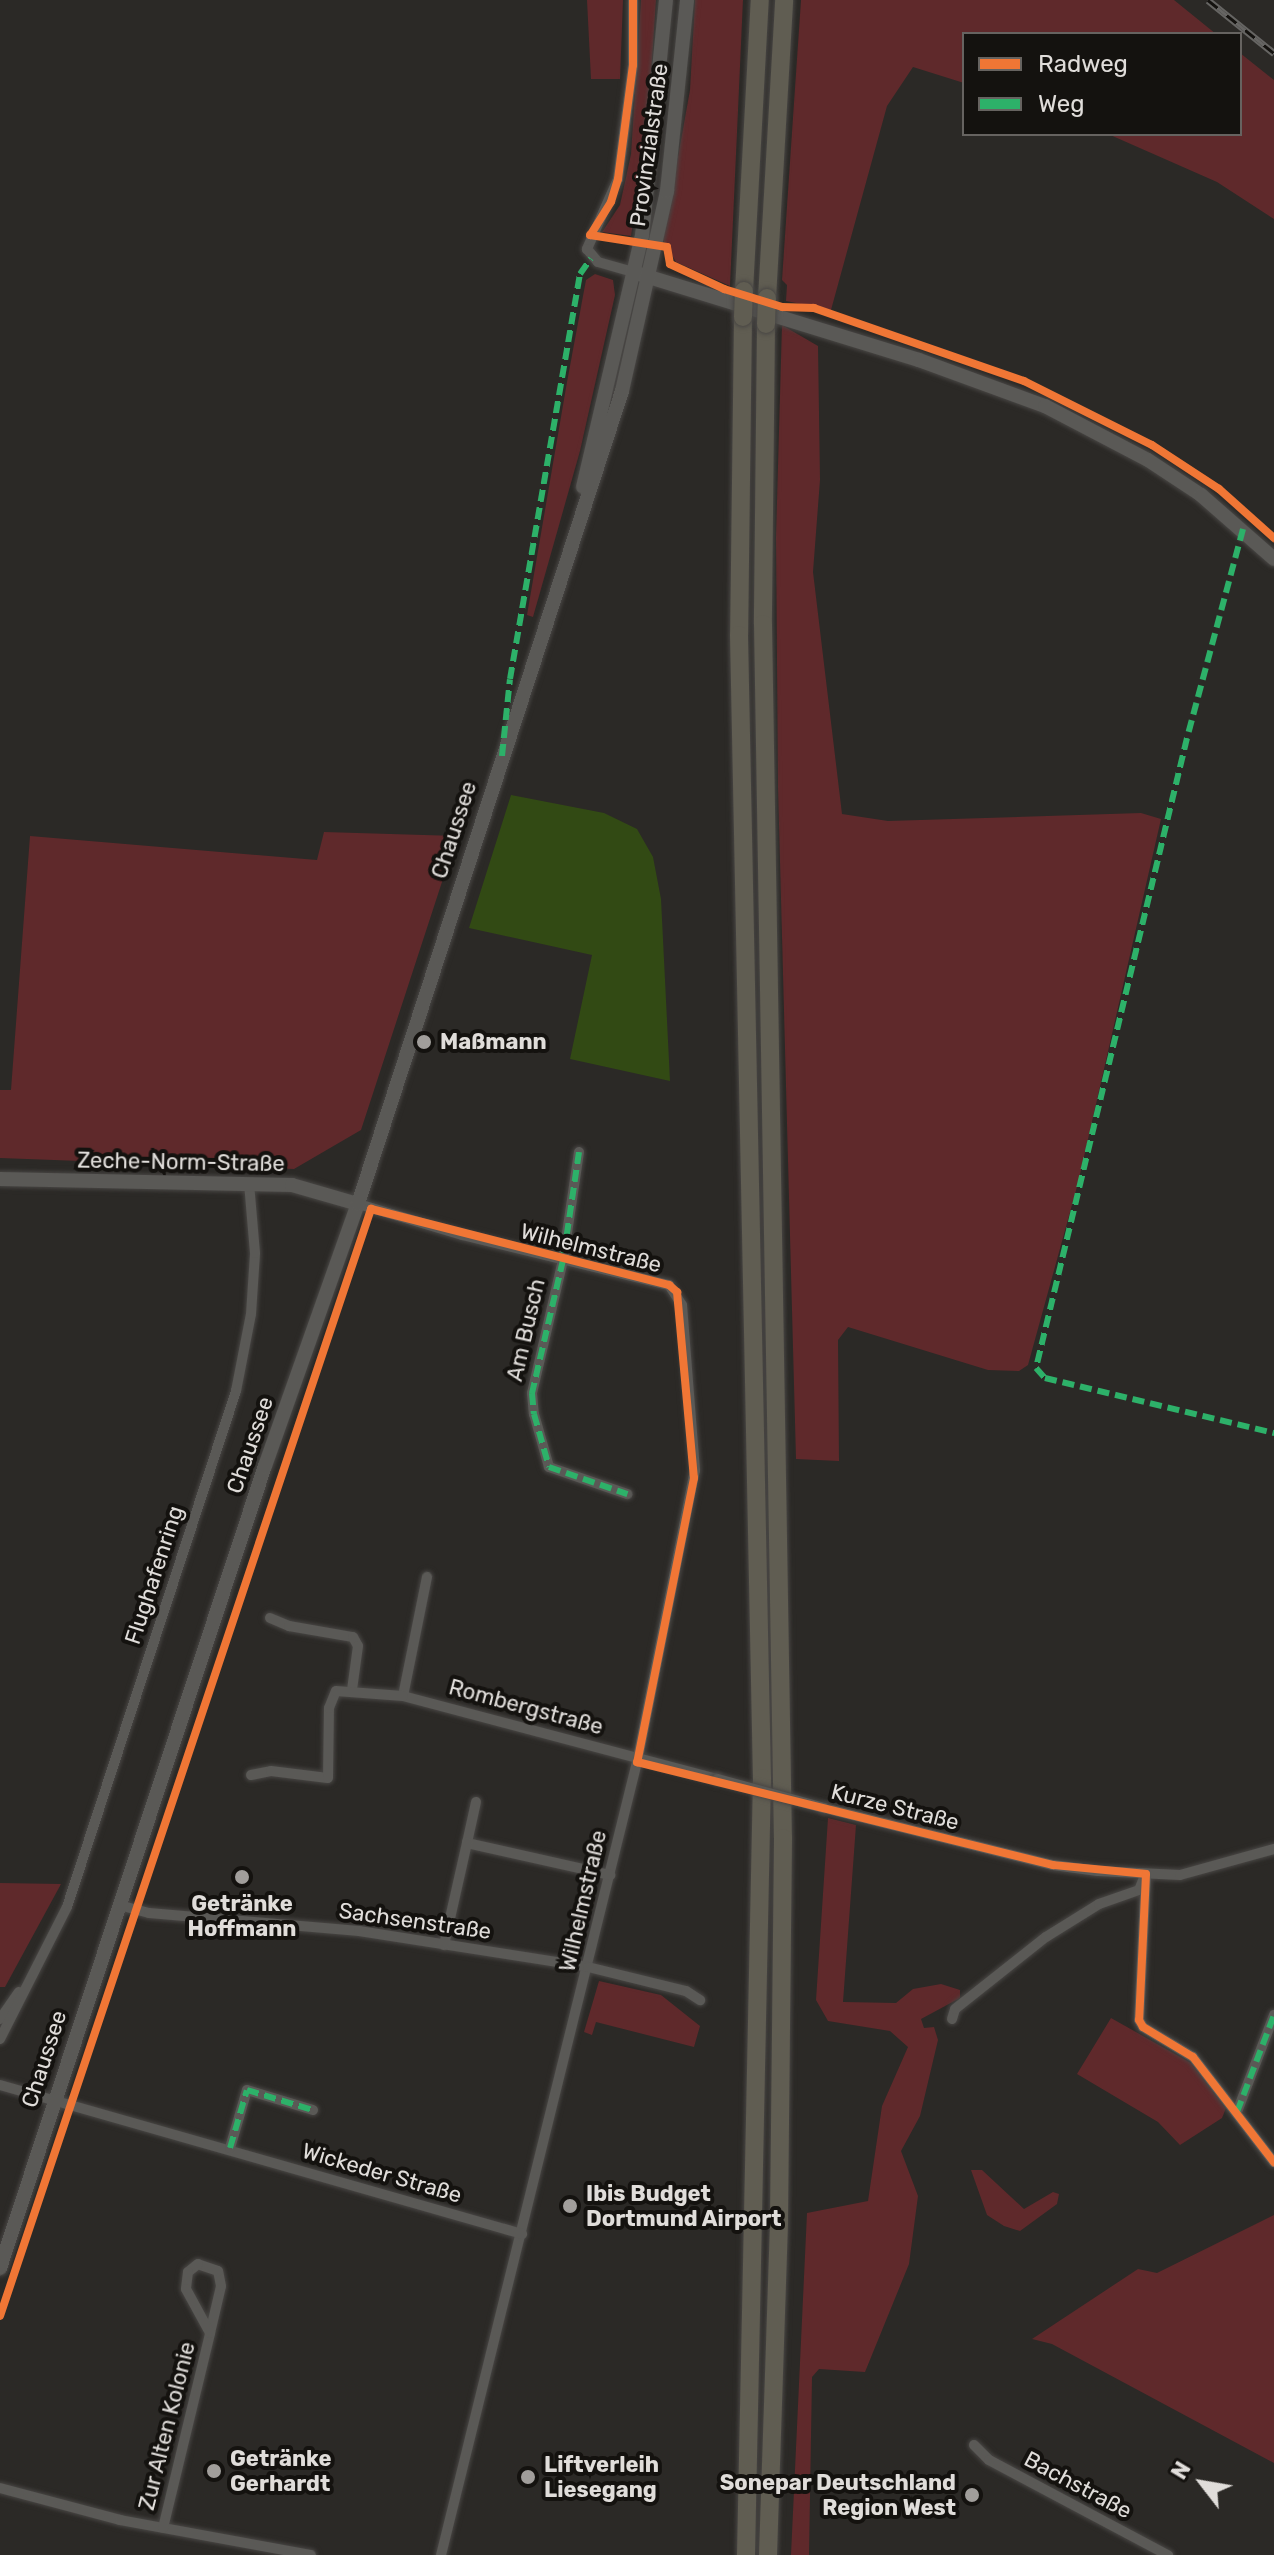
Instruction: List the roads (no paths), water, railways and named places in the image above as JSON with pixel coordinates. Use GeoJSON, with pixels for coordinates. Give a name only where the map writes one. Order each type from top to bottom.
{"type":"FeatureCollection","features":[{"type":"Feature","properties":{"kind":"highway"},"geometry":{"type":"LineString","coordinates":[[746,2555],[762,1778],[739,635],[743,317],[760,0]]}},
{"type":"Feature","properties":{"kind":"highway"},"geometry":{"type":"LineString","coordinates":[[768,2555],[780,2175],[783,1838],[763,624],[766,324],[784,0]]}},
{"type":"Feature","properties":{"kind":"main road","name":"Provinzialstraße"},"geometry":{"type":"LineString","coordinates":[[666,0],[651,169],[633,272],[651,277],[674,140],[687,0]]}},
{"type":"Feature","properties":{"kind":"main road","name":"Chaussee"},"geometry":{"type":"LineString","coordinates":[[541,636],[606,400],[633,272]]}},
{"type":"Feature","properties":{"kind":"main road","name":"Chaussee"},"geometry":{"type":"LineString","coordinates":[[0,2268],[54,2097],[358,1204],[541,636],[597,474],[651,277]]}},
{"type":"Feature","properties":{"kind":"main road"},"geometry":{"type":"LineString","coordinates":[[651,277],[919,360],[1045,406],[1148,460],[1201,495],[1274,559]]}},
{"type":"Feature","properties":{"kind":"main road","name":"Zeche-Norm-Straße"},"geometry":{"type":"LineString","coordinates":[[0,1179],[161,1186],[292,1185],[358,1204]]}},
{"type":"Feature","properties":{"kind":"street","name":"Provinzialstraße"},"geometry":{"type":"LineString","coordinates":[[633,0],[633,65],[618,179],[587,249],[598,262],[633,272]]}},
{"type":"Feature","properties":{"kind":"street","name":"Am Busch"},"geometry":{"type":"LineString","coordinates":[[579,1152],[563,1260],[532,1393],[541,1455],[549,1467],[627,1494]]}},
{"type":"Feature","properties":{"kind":"street","name":"Flughafenring"},"geometry":{"type":"LineString","coordinates":[[0,2039],[37,1968],[77,1878],[236,1391],[255,1253],[249,1183]]}},
{"type":"Feature","properties":{"kind":"street","name":"Wilhelmstraße"},"geometry":{"type":"LineString","coordinates":[[358,1204],[563,1260],[669,1285],[682,1305],[694,1478],[637,1762],[441,2555]]}},
{"type":"Feature","properties":{"kind":"street"},"geometry":{"type":"LineString","coordinates":[[403,1696],[427,1577]]}},
{"type":"Feature","properties":{"kind":"street"},"geometry":{"type":"LineString","coordinates":[[251,1775],[271,1771],[328,1778],[330,1702],[336,1691],[352,1690],[358,1646],[353,1637],[289,1626],[270,1618]]}},
{"type":"Feature","properties":{"kind":"street","name":"Rombergstraße"},"geometry":{"type":"LineString","coordinates":[[352,1690],[403,1696],[477,1711],[637,1762]]}},
{"type":"Feature","properties":{"kind":"street","name":"Kurze Straße"},"geometry":{"type":"LineString","coordinates":[[637,1762],[717,1779],[1053,1865],[1146,1874],[1193,1873],[1274,1849]]}},
{"type":"Feature","properties":{"kind":"street"},"geometry":{"type":"LineString","coordinates":[[444,1945],[476,1802]]}},
{"type":"Feature","properties":{"kind":"street"},"geometry":{"type":"LineString","coordinates":[[467,1843],[610,1875]]}},
{"type":"Feature","properties":{"kind":"street"},"geometry":{"type":"LineString","coordinates":[[952,2019],[955,2009],[1046,1937],[1099,1904],[1139,1890],[1146,1874]]}},
{"type":"Feature","properties":{"kind":"street"},"geometry":{"type":"LineString","coordinates":[[1146,1874],[1139,2020],[1143,2027],[1193,2057],[1274,2162]]}},
{"type":"Feature","properties":{"kind":"street","name":"Sachsenstraße"},"geometry":{"type":"LineString","coordinates":[[119,1905],[149,1913],[297,1924],[588,1967],[686,1991],[700,2000]]}},
{"type":"Feature","properties":{"kind":"street","name":"Flughafenring"},"geometry":{"type":"LineString","coordinates":[[0,2019],[37,1968]]}},
{"type":"Feature","properties":{"kind":"street"},"geometry":{"type":"LineString","coordinates":[[1237,2112],[1274,2015]]}},
{"type":"Feature","properties":{"kind":"street"},"geometry":{"type":"LineString","coordinates":[[0,2085],[54,2097]]}},
{"type":"Feature","properties":{"kind":"street","name":"Wickeder Straße"},"geometry":{"type":"LineString","coordinates":[[230,2148],[247,2090],[313,2110]]}},
{"type":"Feature","properties":{"kind":"street","name":"Wickeder Straße"},"geometry":{"type":"LineString","coordinates":[[54,2097],[522,2234]]}},
{"type":"Feature","properties":{"kind":"street","name":"Zur Alten Kolonie"},"geometry":{"type":"LineString","coordinates":[[163,2528],[210,2333],[221,2278],[214,2267],[198,2264],[188,2272],[186,2289],[210,2333]]}},
{"type":"Feature","properties":{"kind":"street","name":"Bachstraße"},"geometry":{"type":"LineString","coordinates":[[974,2445],[989,2460],[1168,2555]]}},
{"type":"Feature","properties":{"kind":"street","name":"Zur Alten Kolonie"},"geometry":{"type":"LineString","coordinates":[[0,2488],[163,2528],[311,2555]]}},
{"type":"Feature","properties":{"kind":"railway"},"geometry":{"type":"LineString","coordinates":[[1208,0],[1274,53]]}},
{"type":"Feature","properties":{"kind":"place","name":"Maßmann"},"geometry":{"type":"Point","coordinates":[424,1042]}},
{"type":"Feature","properties":{"kind":"place","name":"Getränke Hoffmann"},"geometry":{"type":"Point","coordinates":[242,1877]}},
{"type":"Feature","properties":{"kind":"place","name":"Ibis Budget Dortmund Airport"},"geometry":{"type":"Point","coordinates":[570,2206]}},
{"type":"Feature","properties":{"kind":"place","name":"Getränke Gerhardt"},"geometry":{"type":"Point","coordinates":[214,2471]}},
{"type":"Feature","properties":{"kind":"place","name":"Liftverleih Liesegang"},"geometry":{"type":"Point","coordinates":[528,2477]}},
{"type":"Feature","properties":{"kind":"place","name":"Sonepar Deutschland Region West"},"geometry":{"type":"Point","coordinates":[972,2495]}}]}
